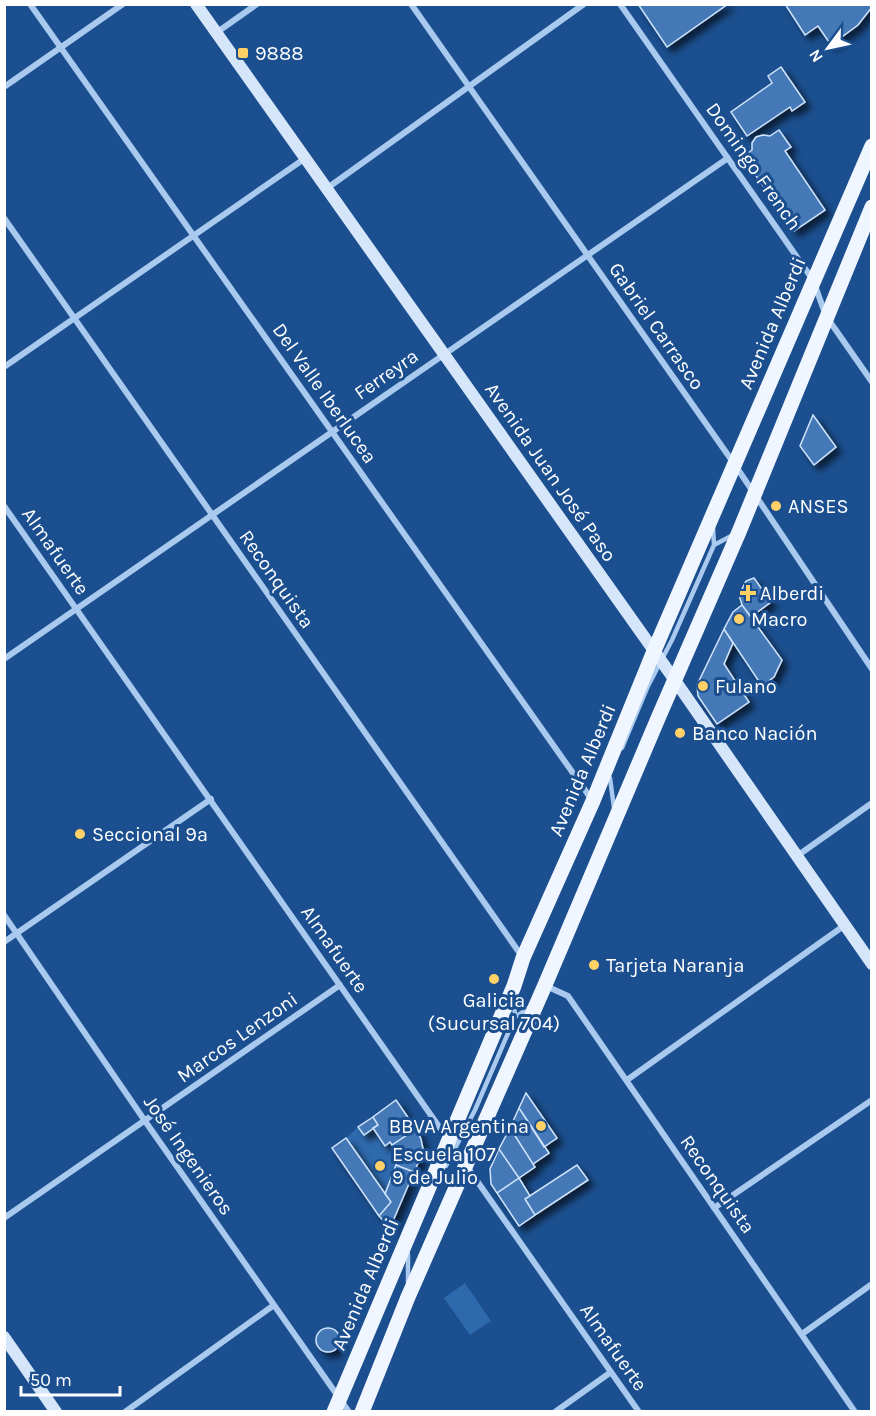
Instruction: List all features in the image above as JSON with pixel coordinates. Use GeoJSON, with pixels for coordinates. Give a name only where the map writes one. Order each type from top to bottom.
{"type":"FeatureCollection","features":[{"type":"Feature","properties":{"kind":"main road","name":"Avenida Alberdi"},"geometry":{"type":"LineString","coordinates":[[337,1405],[389,1280],[452,1143],[523,958],[658,656],[712,519],[872,146]]}},
{"type":"Feature","properties":{"kind":"main road"},"geometry":{"type":"LineString","coordinates":[[362,1412],[408,1297],[545,985],[674,679],[739,532],[872,207]]}},
{"type":"Feature","properties":{"kind":"street","name":"Del Valle Iberlucea"},"geometry":{"type":"LineString","coordinates":[[30,4],[593,801]]}},
{"type":"Feature","properties":{"kind":"street"},"geometry":{"type":"LineString","coordinates":[[4,87],[123,4]]}},
{"type":"Feature","properties":{"kind":"street","name":"Avenida Juan José Paso"},"geometry":{"type":"LineString","coordinates":[[196,4],[658,656],[872,964]]}},
{"type":"Feature","properties":{"kind":"street"},"geometry":{"type":"LineString","coordinates":[[216,33],[257,4]]}},
{"type":"Feature","properties":{"kind":"street","name":"Gabriel Carrasco"},"geometry":{"type":"LineString","coordinates":[[411,4],[735,465],[872,669]]}},
{"type":"Feature","properties":{"kind":"street"},"geometry":{"type":"LineString","coordinates":[[326,189],[584,4]]}},
{"type":"Feature","properties":{"kind":"street","name":"Domingo French"},"geometry":{"type":"LineString","coordinates":[[621,4],[813,280],[826,316],[872,382]]}},
{"type":"Feature","properties":{"kind":"street","name":"Ferreyra"},"geometry":{"type":"LineString","coordinates":[[4,659],[728,158]]}},
{"type":"Feature","properties":{"kind":"street"},"geometry":{"type":"LineString","coordinates":[[4,367],[304,159]]}},
{"type":"Feature","properties":{"kind":"street","name":"Reconquista"},"geometry":{"type":"LineString","coordinates":[[4,218],[523,958]]}},
{"type":"Feature","properties":{"kind":"street","name":"Almafuerte"},"geometry":{"type":"LineString","coordinates":[[4,506],[639,1412]]}},
{"type":"Feature","properties":{"kind":"street"},"geometry":{"type":"LineString","coordinates":[[4,942],[211,799]]}},
{"type":"Feature","properties":{"kind":"street"},"geometry":{"type":"LineString","coordinates":[[797,856],[872,803]]}},
{"type":"Feature","properties":{"kind":"street","name":"José Ingenieros"},"geometry":{"type":"LineString","coordinates":[[4,915],[274,1305],[337,1405],[349,1412]]}},
{"type":"Feature","properties":{"kind":"street"},"geometry":{"type":"LineString","coordinates":[[627,1080],[845,926]]}},
{"type":"Feature","properties":{"kind":"street","name":"Marcos Lenzoni"},"geometry":{"type":"LineString","coordinates":[[4,1218],[340,985]]}},
{"type":"Feature","properties":{"kind":"street","name":"Reconquista"},"geometry":{"type":"LineString","coordinates":[[545,985],[568,996],[855,1412]]}},
{"type":"Feature","properties":{"kind":"street"},"geometry":{"type":"LineString","coordinates":[[714,1208],[872,1100]]}},
{"type":"Feature","properties":{"kind":"street"},"geometry":{"type":"LineString","coordinates":[[802,1334],[872,1284]]}},
{"type":"Feature","properties":{"kind":"street"},"geometry":{"type":"LineString","coordinates":[[125,1412],[274,1305]]}},
{"type":"Feature","properties":{"kind":"street"},"geometry":{"type":"LineString","coordinates":[[4,1337],[56,1412]]}},
{"type":"Feature","properties":{"kind":"street"},"geometry":{"type":"LineString","coordinates":[[555,1412],[611,1372]]}},
{"type":"Feature","properties":{"kind":"lane"},"geometry":{"type":"LineString","coordinates":[[618,758],[658,656],[714,545],[712,519]]}},
{"type":"Feature","properties":{"kind":"lane"},"geometry":{"type":"LineString","coordinates":[[714,545],[739,532]]}},
{"type":"Feature","properties":{"kind":"lane"},"geometry":{"type":"LineString","coordinates":[[593,801],[610,778],[614,768]]}},
{"type":"Feature","properties":{"kind":"lane"},"geometry":{"type":"LineString","coordinates":[[610,778],[615,817]]}},
{"type":"Feature","properties":{"kind":"lane"},"geometry":{"type":"LineString","coordinates":[[442,1174],[452,1143],[475,1110],[515,1017],[514,986]]}},
{"type":"Feature","properties":{"kind":"lane"},"geometry":{"type":"LineString","coordinates":[[515,1017],[538,1001]]}},
{"type":"Feature","properties":{"kind":"lane"},"geometry":{"type":"LineString","coordinates":[[389,1280],[413,1244]]}},
{"type":"Feature","properties":{"kind":"lane"},"geometry":{"type":"LineString","coordinates":[[408,1254],[408,1297]]}},
{"type":"Feature","properties":{"kind":"shaded area"},"geometry":{"type":"Polygon","coordinates":[[[358,1127],[364,1135],[373,1128],[385,1146],[390,1142],[399,1158],[385,1194],[346,1138],[358,1127]]]}},
{"type":"Feature","properties":{"kind":"shaded area"},"geometry":{"type":"Polygon","coordinates":[[[465,1283],[491,1321],[470,1335],[444,1298],[465,1283]]]}},
{"type":"Feature","properties":{"kind":"building"},"geometry":{"type":"Polygon","coordinates":[[[638,4],[728,4],[667,47],[638,4]]]}},
{"type":"Feature","properties":{"kind":"building"},"geometry":{"type":"Polygon","coordinates":[[[785,4],[872,4],[872,7],[858,25],[831,45],[818,26],[805,35],[785,4]]]}},
{"type":"Feature","properties":{"kind":"building"},"geometry":{"type":"Polygon","coordinates":[[[781,67],[805,102],[792,111],[790,107],[747,136],[731,112],[772,83],[768,76],[781,67]]]}},
{"type":"Feature","properties":{"kind":"building"},"geometry":{"type":"Polygon","coordinates":[[[779,130],[791,147],[785,151],[825,210],[794,231],[743,157],[752,150],[752,143],[756,137],[770,136],[779,130]]]}},
{"type":"Feature","properties":{"kind":"building"},"geometry":{"type":"Polygon","coordinates":[[[813,415],[836,447],[814,465],[800,446],[813,415]]]}},
{"type":"Feature","properties":{"kind":"building"},"geometry":{"type":"Polygon","coordinates":[[[754,578],[771,602],[751,617],[742,605],[739,595],[746,581],[754,578]]]}},
{"type":"Feature","properties":{"kind":"building"},"geometry":{"type":"Polygon","coordinates":[[[742,605],[782,660],[774,677],[762,686],[724,629],[733,612],[742,605]]]}},
{"type":"Feature","properties":{"kind":"building"},"geometry":{"type":"Polygon","coordinates":[[[724,629],[733,643],[724,664],[749,702],[717,724],[698,696],[697,685],[724,629]]]}},
{"type":"Feature","properties":{"kind":"building"},"geometry":{"type":"Polygon","coordinates":[[[526,1093],[557,1138],[544,1147],[519,1108],[526,1093]]]}},
{"type":"Feature","properties":{"kind":"building"},"geometry":{"type":"Polygon","coordinates":[[[396,1100],[416,1129],[392,1145],[390,1142],[385,1146],[373,1128],[378,1125],[373,1117],[396,1100]]]}},
{"type":"Feature","properties":{"kind":"building"},"geometry":{"type":"Polygon","coordinates":[[[519,1108],[549,1153],[533,1164],[510,1128],[519,1108]]]}},
{"type":"Feature","properties":{"kind":"building"},"geometry":{"type":"Polygon","coordinates":[[[373,1117],[378,1125],[364,1135],[358,1127],[373,1117]]]}},
{"type":"Feature","properties":{"kind":"building"},"geometry":{"type":"Polygon","coordinates":[[[510,1128],[535,1167],[519,1178],[499,1149],[510,1128]]]}},
{"type":"Feature","properties":{"kind":"building"},"geometry":{"type":"Polygon","coordinates":[[[416,1129],[423,1149],[420,1159],[394,1149],[392,1145],[416,1129]]]}},
{"type":"Feature","properties":{"kind":"building"},"geometry":{"type":"Polygon","coordinates":[[[346,1138],[391,1202],[379,1216],[332,1148],[346,1138]]]}},
{"type":"Feature","properties":{"kind":"building"},"geometry":{"type":"Polygon","coordinates":[[[394,1149],[420,1159],[414,1172],[396,1165],[399,1158],[394,1149]]]}},
{"type":"Feature","properties":{"kind":"building"},"geometry":{"type":"Polygon","coordinates":[[[499,1149],[519,1178],[497,1193],[491,1184],[490,1169],[499,1149]]]}},
{"type":"Feature","properties":{"kind":"building"},"geometry":{"type":"Polygon","coordinates":[[[396,1165],[414,1172],[390,1228],[379,1216],[391,1202],[385,1194],[396,1165]]]}},
{"type":"Feature","properties":{"kind":"building"},"geometry":{"type":"Polygon","coordinates":[[[577,1165],[588,1180],[535,1215],[525,1199],[577,1165]]]}},
{"type":"Feature","properties":{"kind":"building"},"geometry":{"type":"Polygon","coordinates":[[[519,1178],[530,1196],[525,1199],[535,1215],[519,1226],[497,1193],[519,1178]]]}},
{"type":"Feature","properties":{"kind":"building"},"geometry":{"type":"Polygon","coordinates":[[[328,1328],[333,1329],[339,1335],[339,1345],[333,1351],[328,1352],[323,1351],[317,1345],[316,1340],[317,1335],[323,1329],[328,1328]]]}},
{"type":"Feature","properties":{"kind":"place","name":"9888"},"geometry":{"type":"Point","coordinates":[243,53]}},
{"type":"Feature","properties":{"kind":"place","name":"ANSES"},"geometry":{"type":"Point","coordinates":[776,506]}},
{"type":"Feature","properties":{"kind":"place","name":"Alberdi"},"geometry":{"type":"Point","coordinates":[748,593]}},
{"type":"Feature","properties":{"kind":"place","name":"Macro"},"geometry":{"type":"Point","coordinates":[739,619]}},
{"type":"Feature","properties":{"kind":"place","name":"Fulano"},"geometry":{"type":"Point","coordinates":[703,686]}},
{"type":"Feature","properties":{"kind":"place","name":"Banco Nación"},"geometry":{"type":"Point","coordinates":[680,733]}},
{"type":"Feature","properties":{"kind":"place","name":"Seccional 9ª"},"geometry":{"type":"Point","coordinates":[80,834]}},
{"type":"Feature","properties":{"kind":"place","name":"Tarjeta Naranja"},"geometry":{"type":"Point","coordinates":[594,965]}},
{"type":"Feature","properties":{"kind":"place","name":"Galicia (Sucursal 704)"},"geometry":{"type":"Point","coordinates":[494,979]}},
{"type":"Feature","properties":{"kind":"place","name":"BBVA Argentina"},"geometry":{"type":"Point","coordinates":[541,1126]}},
{"type":"Feature","properties":{"kind":"place","name":"Escuela 107 9 de Julio"},"geometry":{"type":"Point","coordinates":[380,1166]}}]}
